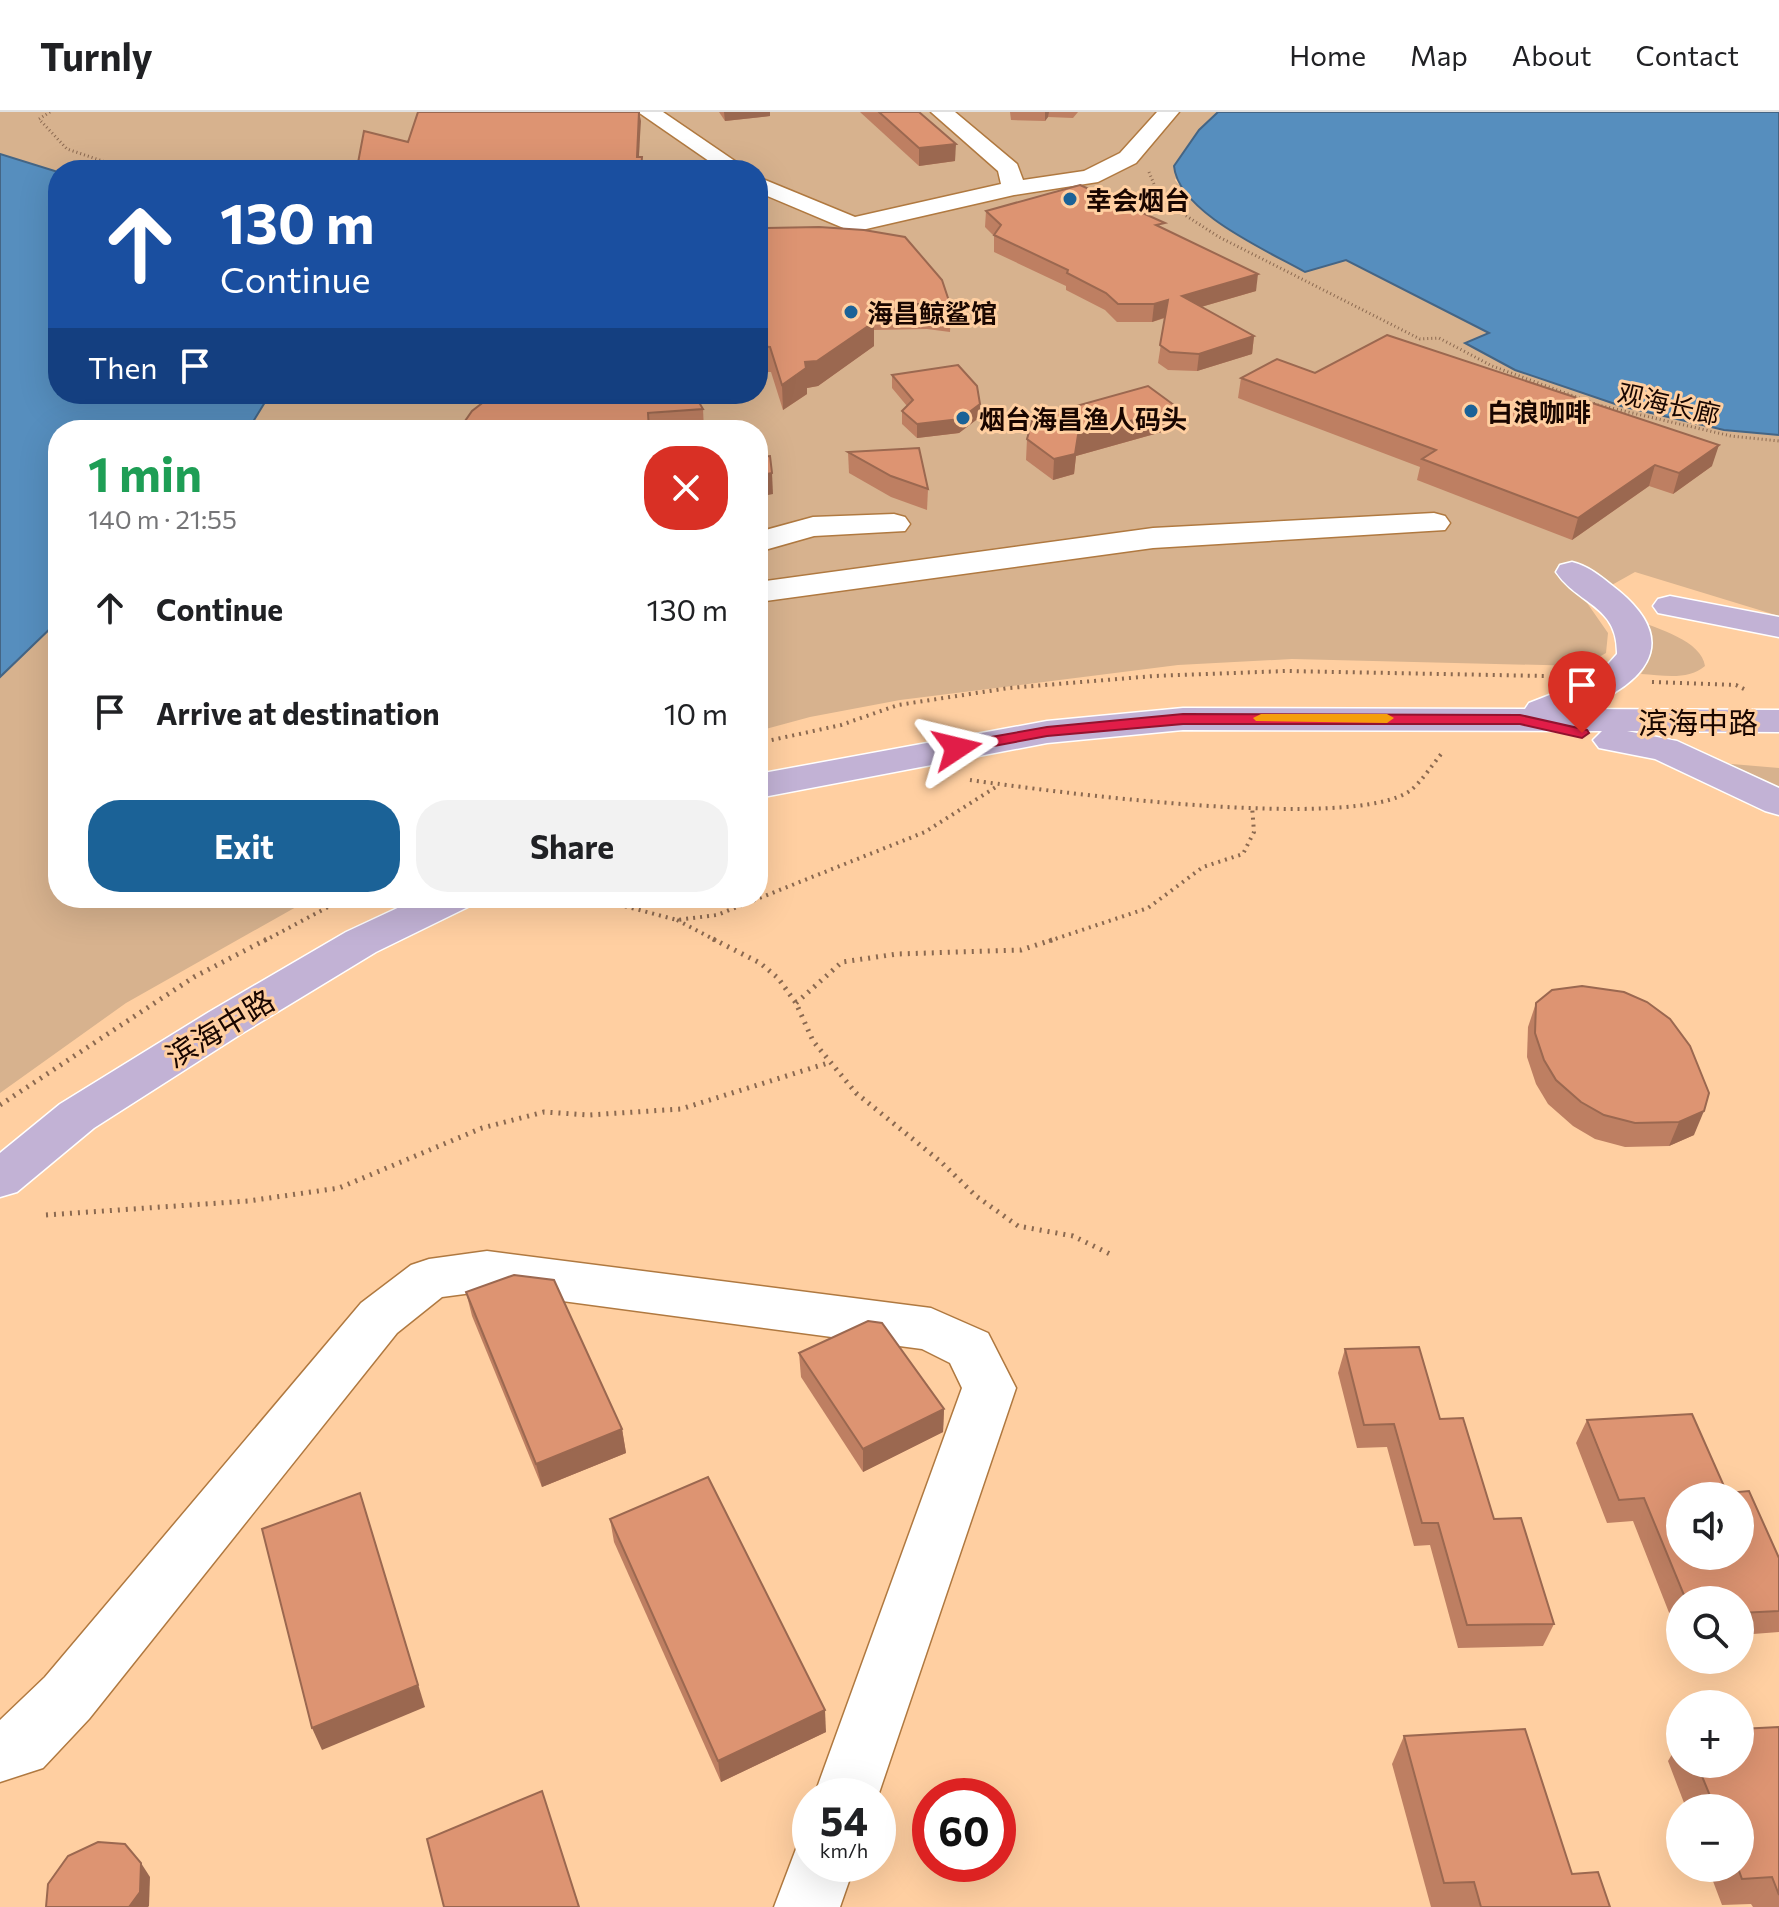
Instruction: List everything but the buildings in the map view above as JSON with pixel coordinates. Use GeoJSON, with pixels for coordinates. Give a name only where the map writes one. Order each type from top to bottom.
{"type":"FeatureCollection","features":[{"type":"Feature","properties":{"kind":"main road"},"geometry":{"type":"LineString","coordinates":[[1520,719],[1615,681],[1630,667],[1635,653],[1632,630],[1618,609],[1572,572]]}},
{"type":"Feature","properties":{"kind":"main road"},"geometry":{"type":"LineString","coordinates":[[1670,606],[1779,627]]}},
{"type":"Feature","properties":{"kind":"main road","name":"滨海中路"},"geometry":{"type":"LineString","coordinates":[[768,784],[1047,732],[1183,719],[1520,719],[1769,709]]}},
{"type":"Feature","properties":{"kind":"main road"},"geometry":{"type":"LineString","coordinates":[[1520,719],[1664,749],[1702,764],[1779,803]]}},
{"type":"Feature","properties":{"kind":"main road","name":"滨海中路"},"geometry":{"type":"LineString","coordinates":[[0,1179],[77,1116],[225,1023],[361,942],[432,908]]}},
{"type":"Feature","properties":{"kind":"lane"},"geometry":{"type":"LineString","coordinates":[[649,112],[722,160]]}},
{"type":"Feature","properties":{"kind":"lane"},"geometry":{"type":"LineString","coordinates":[[942,112],[1009,169],[1014,188]]}},
{"type":"Feature","properties":{"kind":"lane"},"geometry":{"type":"LineString","coordinates":[[768,188],[853,225],[1014,188],[1090,177],[1128,158],[1168,112]]}},
{"type":"Feature","properties":{"kind":"lane"},"geometry":{"type":"LineString","coordinates":[[768,591],[1153,538],[1434,523]]}},
{"type":"Feature","properties":{"kind":"lane"},"geometry":{"type":"LineString","coordinates":[[768,539],[813,527],[894,524]]}},
{"type":"Feature","properties":{"kind":"lane"},"geometry":{"type":"LineString","coordinates":[[0,1751],[21,1746],[67,1698],[379,1318],[429,1279],[487,1271],[931,1329],[969,1348],[989,1388],[852,1778]]}},
{"type":"Feature","properties":{"kind":"lane"},"geometry":{"type":"LineString","coordinates":[[807,1907],[816,1882]]}},
{"type":"Feature","properties":{"kind":"path"},"geometry":{"type":"LineString","coordinates":[[50,112],[39,119],[67,149],[99,160]]}},
{"type":"Feature","properties":{"kind":"path","name":"观海长廊"},"geometry":{"type":"LineString","coordinates":[[1149,163],[1148,175],[1160,199],[1219,237],[1420,339],[1439,338],[1492,366],[1598,405],[1731,436],[1779,441]]}},
{"type":"Feature","properties":{"kind":"path"},"geometry":{"type":"LineString","coordinates":[[768,741],[841,725],[898,705],[1009,688],[1154,676],[1363,671],[1593,677],[1615,681],[1736,685],[1769,709]]}},
{"type":"Feature","properties":{"kind":"path"},"geometry":{"type":"LineString","coordinates":[[970,780],[1116,800],[1316,809],[1376,804],[1410,791],[1442,753]]}},
{"type":"Feature","properties":{"kind":"path"},"geometry":{"type":"LineString","coordinates":[[768,895],[925,832],[1000,785]]}},
{"type":"Feature","properties":{"kind":"path"},"geometry":{"type":"LineString","coordinates":[[796,1003],[842,962],[897,954],[1021,950],[1148,908],[1203,867],[1243,854],[1254,832],[1252,806]]}},
{"type":"Feature","properties":{"kind":"path"},"geometry":{"type":"LineString","coordinates":[[0,1105],[194,977],[326,908]]}},
{"type":"Feature","properties":{"kind":"path"},"geometry":{"type":"LineString","coordinates":[[632,908],[677,920],[760,963],[778,978],[796,1003],[813,1041],[856,1093],[941,1162],[976,1196],[1018,1226],[1073,1236],[1112,1255]]}},
{"type":"Feature","properties":{"kind":"path"},"geometry":{"type":"LineString","coordinates":[[677,920],[717,915],[735,908]]}},
{"type":"Feature","properties":{"kind":"path"},"geometry":{"type":"LineString","coordinates":[[46,1215],[248,1201],[339,1188],[497,1124],[544,1112],[589,1115],[681,1109],[831,1062]]}},
{"type":"Feature","properties":{"kind":"shaded area","name":"烟台海昌渔人码头"},"geometry":{"type":"Polygon","coordinates":[[[0,112],[1218,112],[1199,130],[1175,180],[1196,205],[1231,230],[1345,260],[1490,333],[1466,342],[1515,370],[1621,406],[1724,430],[1779,435],[1779,616],[1635,572],[1585,600],[1608,633],[1606,653],[1583,666],[1292,659],[1178,665],[900,700],[768,728],[768,420],[254,420],[264,404],[768,404],[768,160],[48,160],[48,169],[0,154],[0,112]]]}},
{"type":"Feature","properties":{"kind":"shaded area"},"geometry":{"type":"Polygon","coordinates":[[[1635,620],[1666,631],[1687,643],[1696,649],[1705,666],[1683,675],[1641,674],[1649,653],[1635,620]]]}},
{"type":"Feature","properties":{"kind":"shaded area"},"geometry":{"type":"Polygon","coordinates":[[[48,631],[48,908],[294,908],[126,1003],[0,1093],[0,677],[48,631]]]}},
{"type":"Feature","properties":{"kind":"shaded area"},"geometry":{"type":"Polygon","coordinates":[[[1720,763],[1779,768],[1779,792],[1720,763]]]}},
{"type":"Feature","properties":{"kind":"water"},"geometry":{"type":"Polygon","coordinates":[[[1218,112],[1779,112],[1779,435],[1724,430],[1621,406],[1515,370],[1465,343],[1489,333],[1346,260],[1305,272],[1248,241],[1207,214],[1191,199],[1179,183],[1174,166],[1199,130],[1218,112]]]}},
{"type":"Feature","properties":{"kind":"water"},"geometry":{"type":"Polygon","coordinates":[[[0,154],[48,169],[48,404],[264,404],[254,420],[48,420],[48,631],[0,677],[0,154]]]}},
{"type":"Feature","properties":{"kind":"slow traffic"},"geometry":{"type":"LineString","coordinates":[[1261,718],[1387,718]]}},
{"type":"Feature","properties":{"kind":"place","name":"幸会烟台"},"geometry":{"type":"Point","coordinates":[1070,199]}},
{"type":"Feature","properties":{"kind":"place","name":"海昌鲸鲨馆"},"geometry":{"type":"Point","coordinates":[851,312]}},
{"type":"Feature","properties":{"kind":"place","name":"白浪咖啡"},"geometry":{"type":"Point","coordinates":[1471,411]}},
{"type":"Feature","properties":{"kind":"place","name":"烟台海昌渔人码头"},"geometry":{"type":"Point","coordinates":[963,418]}},
{"type":"Feature","properties":{"kind":"route"},"geometry":{"type":"LineString","coordinates":[[957,748],[1047,732],[1183,719],[1520,719],[1582,733]]}}]}
